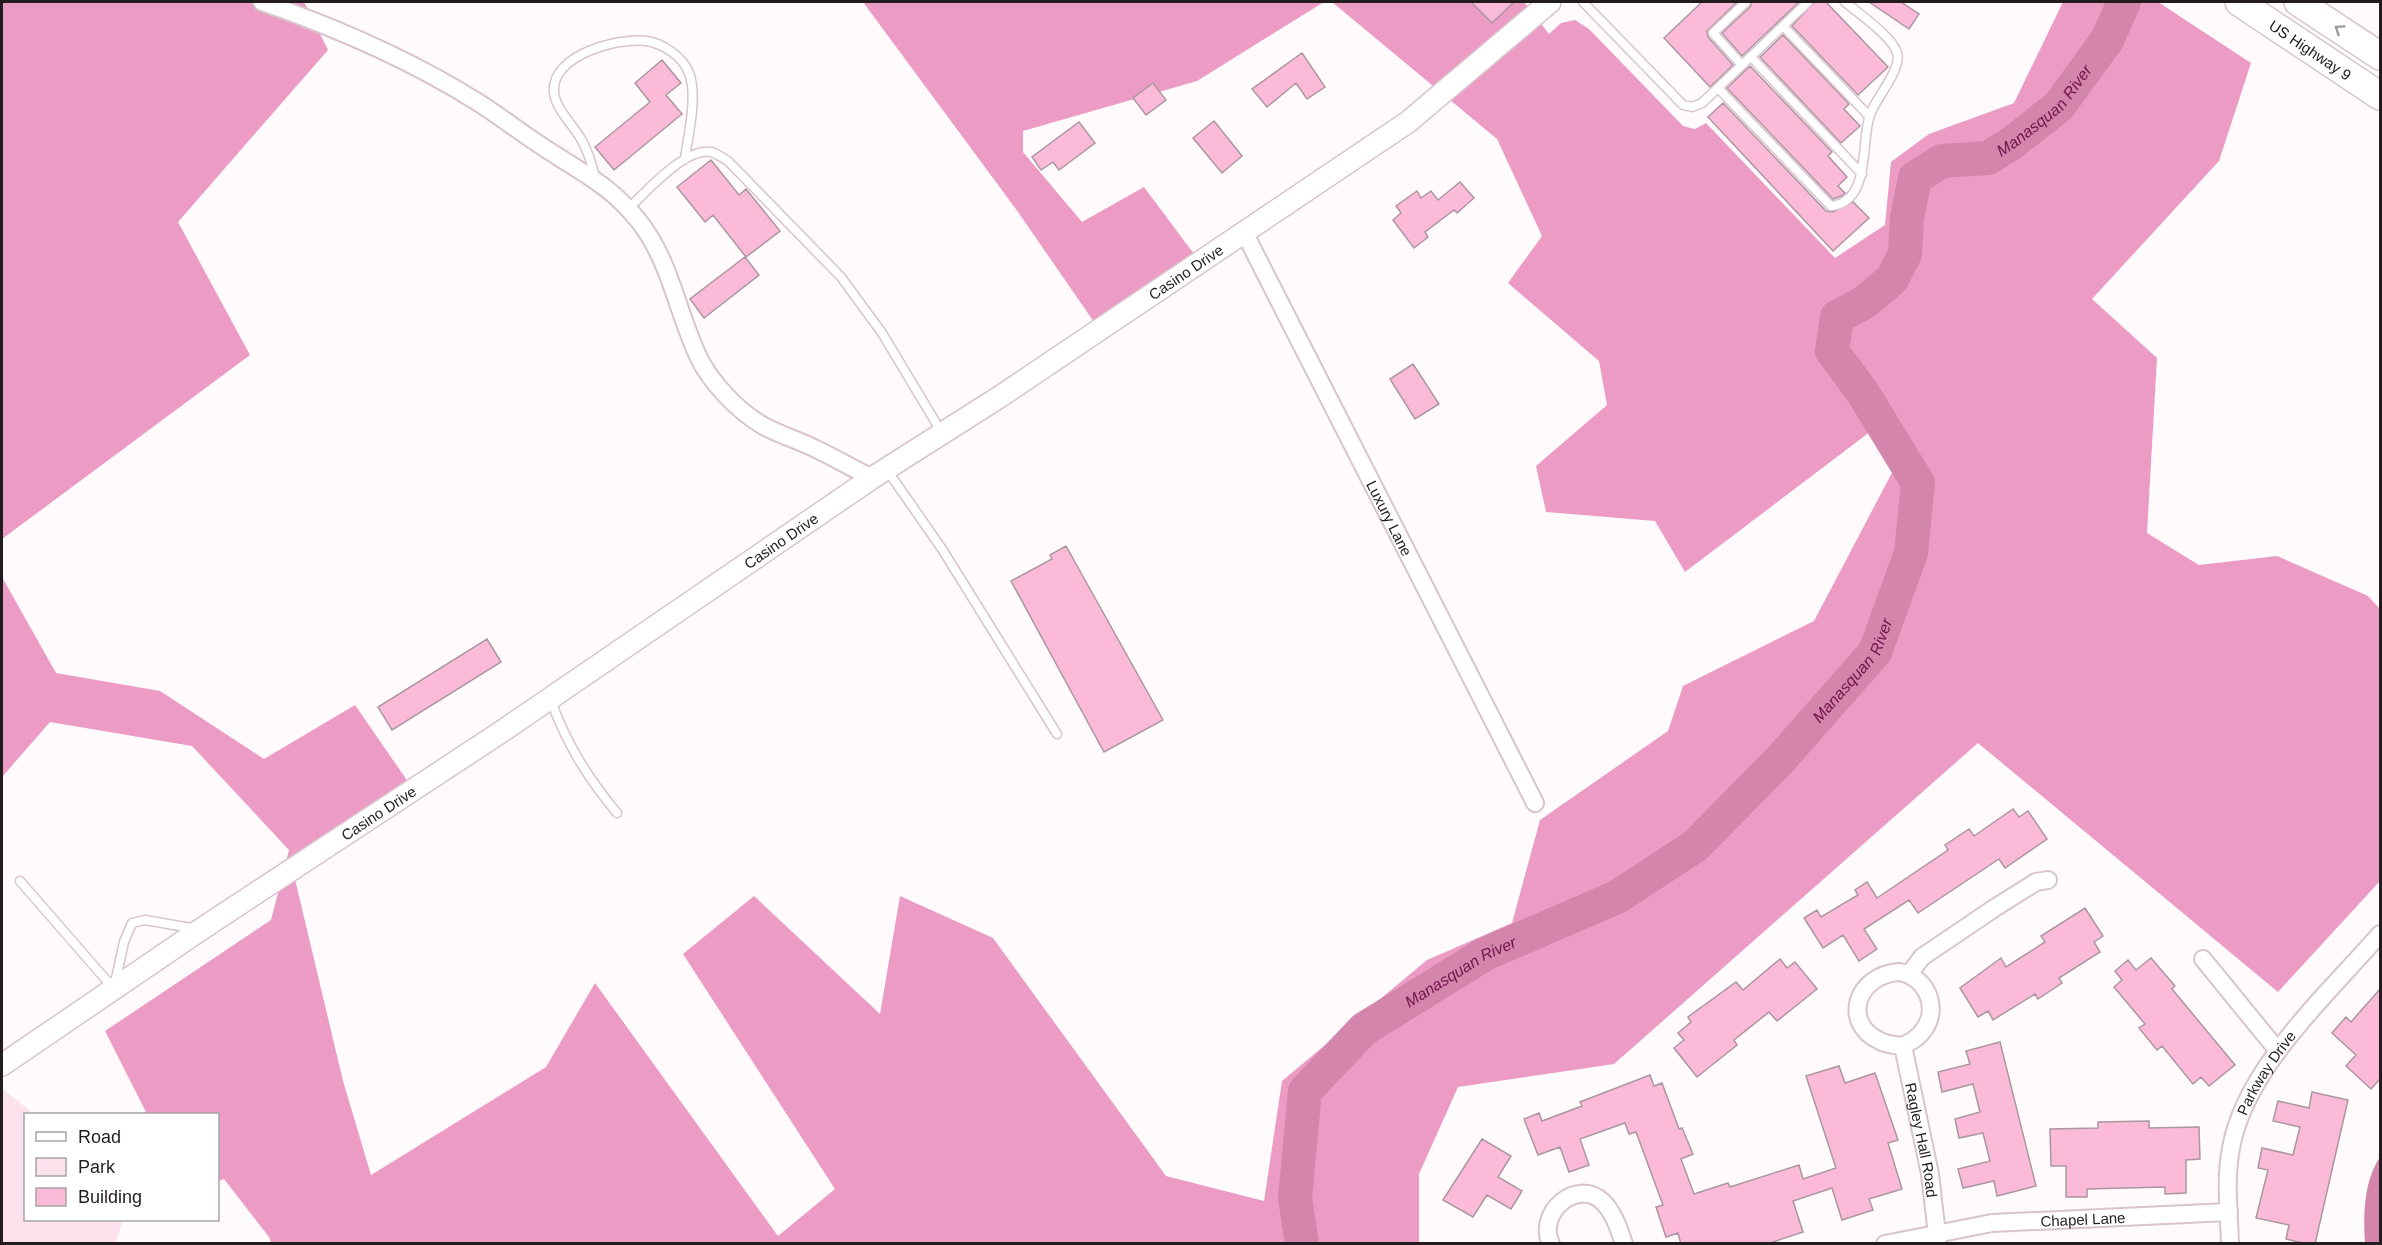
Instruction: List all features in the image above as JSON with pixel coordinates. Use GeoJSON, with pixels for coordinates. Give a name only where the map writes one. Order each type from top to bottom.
{"type":"FeatureCollection","features":[{"type":"Feature","properties":{"kind":"highway","name":"US Highway 9"},"geometry":{"type":"LineString","coordinates":[[2240,2],[2380,96]]}},
{"type":"Feature","properties":{"kind":"highway"},"geometry":{"type":"LineString","coordinates":[[2298,2],[2376,50]]}},
{"type":"Feature","properties":{"kind":"street"},"geometry":{"type":"LineString","coordinates":[[262,2],[306,17],[407,62],[479,103],[556,156],[595,177],[628,209],[647,232],[676,289],[685,322],[709,374],[743,411],[762,425],[880,474]]}},
{"type":"Feature","properties":{"kind":"street","name":"Casino Drive"},"geometry":{"type":"LineString","coordinates":[[2,1065],[200,930],[1408,122],[1550,2]]}},
{"type":"Feature","properties":{"kind":"street","name":"Luxury Lane"},"geometry":{"type":"LineString","coordinates":[[1244,232],[1535,803]]}},
{"type":"Feature","properties":{"kind":"street"},"geometry":{"type":"LineString","coordinates":[[1910,973],[1922,957],[2036,882],[2048,880]]}},
{"type":"Feature","properties":{"kind":"street","name":"Parkway Drive"},"geometry":{"type":"LineString","coordinates":[[2230,1244],[2229,1162],[2236,1131],[2259,1077],[2278,1051],[2380,934]]}},
{"type":"Feature","properties":{"kind":"street"},"geometry":{"type":"LineString","coordinates":[[2203,959],[2278,1051]]}},
{"type":"Feature","properties":{"kind":"street"},"geometry":{"type":"LineString","coordinates":[[1886,973],[1910,973],[1924,986],[1931,1006],[1924,1031],[1903,1046],[1882,1042],[1870,1035],[1862,1025],[1858,1002],[1862,990],[1877,976],[1886,973]]}},
{"type":"Feature","properties":{"kind":"street","name":"Ragley Hall Road"},"geometry":{"type":"LineString","coordinates":[[1903,1046],[1930,1174],[1938,1239]]}},
{"type":"Feature","properties":{"kind":"street"},"geometry":{"type":"LineString","coordinates":[[1551,1244],[1547,1226],[1555,1207],[1582,1193],[1593,1195],[1603,1203],[1613,1216],[1624,1244]]}},
{"type":"Feature","properties":{"kind":"street","name":"Chapel Lane"},"geometry":{"type":"LineString","coordinates":[[1885,1244],[1938,1239],[1992,1223],[2229,1212]]}},
{"type":"Feature","properties":{"kind":"lane"},"geometry":{"type":"LineString","coordinates":[[1583,2],[1683,105],[1692,107],[1702,103],[1808,2]]}},
{"type":"Feature","properties":{"kind":"lane"},"geometry":{"type":"LineString","coordinates":[[1742,65],[1713,33],[1746,2]]}},
{"type":"Feature","properties":{"kind":"lane"},"geometry":{"type":"LineString","coordinates":[[1718,88],[1831,206],[1840,205],[1851,195],[1862,174],[1869,116],[1899,62],[1897,50],[1887,37],[1845,2]]}},
{"type":"Feature","properties":{"kind":"lane"},"geometry":{"type":"LineString","coordinates":[[1783,26],[1869,116]]}},
{"type":"Feature","properties":{"kind":"lane"},"geometry":{"type":"LineString","coordinates":[[595,177],[582,140],[554,94],[555,80],[562,66],[599,46],[647,41],[674,52],[689,73],[693,104],[685,159]]}},
{"type":"Feature","properties":{"kind":"lane"},"geometry":{"type":"LineString","coordinates":[[1750,57],[1862,174]]}},
{"type":"Feature","properties":{"kind":"lane"},"geometry":{"type":"LineString","coordinates":[[628,209],[692,154],[710,152],[728,161],[841,277],[882,333],[942,434]]}},
{"type":"Feature","properties":{"kind":"lane"},"geometry":{"type":"LineString","coordinates":[[880,474],[942,549],[1057,734]]}},
{"type":"Feature","properties":{"kind":"lane"},"geometry":{"type":"LineString","coordinates":[[550,698],[562,731],[577,761],[617,813]]}},
{"type":"Feature","properties":{"kind":"lane"},"geometry":{"type":"LineString","coordinates":[[20,881],[114,989]]}},
{"type":"Feature","properties":{"kind":"lane"},"geometry":{"type":"LineString","coordinates":[[114,989],[124,942],[132,923],[145,920],[200,930]]}},
{"type":"Feature","properties":{"kind":"green space"},"geometry":{"type":"Polygon","coordinates":[[[4,1090],[33,1113],[24,1113],[24,1221],[120,1221],[122,1224],[115,1243],[2,1243],[2,1092],[4,1090]]]}},
{"type":"Feature","properties":{"kind":"shaded area"},"geometry":{"type":"Polygon","coordinates":[[[2,2],[304,2],[328,50],[178,222],[250,355],[2,539],[2,2]]]}},
{"type":"Feature","properties":{"kind":"shaded area"},"geometry":{"type":"Polygon","coordinates":[[[863,2],[1324,2],[1197,81],[1023,131],[1023,152],[1082,222],[1144,187],[1194,254],[1094,322],[1018,212],[863,2]]]}},
{"type":"Feature","properties":{"kind":"shaded area"},"geometry":{"type":"Polygon","coordinates":[[[1332,2],[1524,2],[1549,34],[1561,23],[1575,20],[1589,29],[1683,126],[1695,129],[1706,123],[1835,258],[1885,225],[1891,162],[1929,134],[2014,103],[2063,2],[2158,2],[2251,63],[2219,161],[2092,299],[2157,358],[2147,533],[2199,565],[2277,556],[2368,596],[2380,609],[2380,881],[2278,992],[1978,743],[1614,1064],[1458,1087],[1419,1174],[1419,1243],[271,1243],[269,1237],[224,1179],[219,1181],[219,1113],[146,1113],[105,1031],[271,920],[289,850],[192,746],[50,722],[2,777],[2,577],[56,673],[160,691],[264,759],[355,705],[413,789],[293,871],[343,1081],[371,1175],[546,1067],[595,983],[778,1236],[835,1189],[683,954],[754,896],[880,1014],[900,896],[993,938],[1166,1176],[1264,1201],[1282,1081],[1427,960],[1512,923],[1540,820],[1668,731],[1683,686],[1814,621],[1895,467],[1887,419],[1685,572],[1655,521],[1546,512],[1536,466],[1607,405],[1599,361],[1508,283],[1542,236],[1497,139],[1332,2]]]}},
{"type":"Feature","properties":{"kind":"shaded area"},"geometry":{"type":"Polygon","coordinates":[[[2380,1157],[2380,1243],[2365,1243],[2366,1198],[2371,1176],[2380,1157]]]}},
{"type":"Feature","properties":{"kind":"building"},"geometry":{"type":"Polygon","coordinates":[[[1471,2],[1514,2],[1492,23],[1471,2]]]}},
{"type":"Feature","properties":{"kind":"building"},"geometry":{"type":"Polygon","coordinates":[[[1702,2],[1737,2],[1707,31],[1708,37],[1733,65],[1710,87],[1664,38],[1702,2]]]}},
{"type":"Feature","properties":{"kind":"building"},"geometry":{"type":"Polygon","coordinates":[[[1752,2],[1799,2],[1742,56],[1722,33],[1750,7],[1752,2]]]}},
{"type":"Feature","properties":{"kind":"building"},"geometry":{"type":"Polygon","coordinates":[[[1814,2],[1826,2],[1888,67],[1858,95],[1792,26],[1814,2]]]}},
{"type":"Feature","properties":{"kind":"building"},"geometry":{"type":"Polygon","coordinates":[[[1869,2],[1901,2],[1919,14],[1909,29],[1869,2]]]}},
{"type":"Feature","properties":{"kind":"building"},"geometry":{"type":"Polygon","coordinates":[[[1783,35],[1849,104],[1844,109],[1860,126],[1841,143],[1760,57],[1783,35]]]}},
{"type":"Feature","properties":{"kind":"building"},"geometry":{"type":"Polygon","coordinates":[[[1302,53],[1325,87],[1307,99],[1296,83],[1267,107],[1252,89],[1302,53]]]}},
{"type":"Feature","properties":{"kind":"building"},"geometry":{"type":"Polygon","coordinates":[[[662,60],[681,83],[666,95],[682,114],[614,170],[595,147],[650,102],[635,83],[662,60]]]}},
{"type":"Feature","properties":{"kind":"building"},"geometry":{"type":"Polygon","coordinates":[[[1750,66],[1832,152],[1828,156],[1847,177],[1838,186],[1845,193],[1841,196],[1833,199],[1727,88],[1750,66]]]}},
{"type":"Feature","properties":{"kind":"building"},"geometry":{"type":"Polygon","coordinates":[[[1153,83],[1166,100],[1146,115],[1133,98],[1153,83]]]}},
{"type":"Feature","properties":{"kind":"building"},"geometry":{"type":"Polygon","coordinates":[[[1723,103],[1826,211],[1833,212],[1853,202],[1869,218],[1833,251],[1708,117],[1723,103]]]}},
{"type":"Feature","properties":{"kind":"building"},"geometry":{"type":"Polygon","coordinates":[[[1214,121],[1242,156],[1222,173],[1193,138],[1214,121]]]}},
{"type":"Feature","properties":{"kind":"building"},"geometry":{"type":"Polygon","coordinates":[[[1079,122],[1095,143],[1059,170],[1053,162],[1041,170],[1032,157],[1079,122]]]}},
{"type":"Feature","properties":{"kind":"building"},"geometry":{"type":"Polygon","coordinates":[[[711,160],[739,195],[746,189],[780,231],[746,257],[713,215],[705,222],[677,187],[711,160]]]}},
{"type":"Feature","properties":{"kind":"building"},"geometry":{"type":"Polygon","coordinates":[[[1460,182],[1474,198],[1457,213],[1454,210],[1425,232],[1428,237],[1414,248],[1393,220],[1401,213],[1396,206],[1417,191],[1421,198],[1431,191],[1438,200],[1460,182]]]}},
{"type":"Feature","properties":{"kind":"building"},"geometry":{"type":"Polygon","coordinates":[[[745,257],[759,275],[704,318],[690,299],[745,257]]]}},
{"type":"Feature","properties":{"kind":"building"},"geometry":{"type":"Polygon","coordinates":[[[1413,364],[1439,404],[1415,419],[1390,379],[1413,364]]]}},
{"type":"Feature","properties":{"kind":"building"},"geometry":{"type":"Polygon","coordinates":[[[1066,546],[1163,720],[1104,752],[1011,581],[1052,559],[1050,555],[1066,546]]]}},
{"type":"Feature","properties":{"kind":"building"},"geometry":{"type":"Polygon","coordinates":[[[487,639],[501,662],[392,730],[378,707],[487,639]]]}},
{"type":"Feature","properties":{"kind":"building"},"geometry":{"type":"Polygon","coordinates":[[[2013,809],[2019,817],[2028,811],[2047,839],[2005,868],[1999,859],[1918,913],[1909,900],[1864,929],[1877,949],[1859,961],[1843,935],[1823,948],[1804,918],[1817,910],[1821,917],[1858,895],[1855,890],[1867,882],[1877,898],[1948,850],[1945,845],[1969,829],[1974,836],[2013,809]]]}},
{"type":"Feature","properties":{"kind":"building"},"geometry":{"type":"Polygon","coordinates":[[[2085,908],[2103,936],[2094,942],[2100,952],[2059,978],[2062,983],[2038,999],[2035,994],[1993,1020],[1988,1011],[1978,1017],[1960,988],[2001,958],[2006,967],[2045,942],[2041,936],[2085,908]]]}},
{"type":"Feature","properties":{"kind":"building"},"geometry":{"type":"Polygon","coordinates":[[[2151,958],[2175,986],[2172,989],[2235,1065],[2209,1086],[2201,1077],[2193,1084],[2162,1046],[2157,1050],[2139,1028],[2145,1024],[2114,987],[2122,980],[2115,971],[2128,960],[2136,970],[2151,958]]]}},
{"type":"Feature","properties":{"kind":"building"},"geometry":{"type":"Polygon","coordinates":[[[1780,959],[1787,968],[1795,962],[1817,989],[1777,1021],[1769,1012],[1734,1040],[1737,1045],[1697,1077],[1674,1048],[1684,1040],[1678,1033],[1691,1022],[1688,1017],[1736,982],[1743,990],[1780,959]]]}},
{"type":"Feature","properties":{"kind":"building"},"geometry":{"type":"Polygon","coordinates":[[[2380,989],[2380,1079],[2371,1089],[2346,1066],[2356,1055],[2332,1033],[2346,1017],[2351,1022],[2380,989]]]}},
{"type":"Feature","properties":{"kind":"building"},"geometry":{"type":"Polygon","coordinates":[[[2000,1042],[2036,1186],[1997,1196],[1994,1181],[1963,1188],[1958,1169],[1990,1161],[1983,1133],[1959,1138],[1955,1119],[1980,1112],[1973,1084],[1942,1092],[1938,1072],[1970,1064],[1966,1051],[2000,1042]]]}},
{"type":"Feature","properties":{"kind":"building"},"geometry":{"type":"Polygon","coordinates":[[[1839,1066],[1845,1083],[1875,1073],[1898,1140],[1888,1143],[1902,1189],[1869,1199],[1873,1210],[1842,1220],[1832,1188],[1793,1201],[1803,1232],[1767,1244],[1681,1244],[1678,1233],[1666,1237],[1656,1207],[1663,1205],[1636,1132],[1629,1134],[1625,1123],[1580,1139],[1589,1165],[1569,1172],[1560,1147],[1538,1155],[1524,1119],[1539,1113],[1542,1121],[1582,1106],[1580,1102],[1650,1075],[1654,1086],[1662,1083],[1679,1129],[1682,1128],[1693,1154],[1681,1159],[1694,1194],[1728,1183],[1730,1187],[1799,1165],[1803,1179],[1836,1168],[1806,1076],[1839,1066]]]}},
{"type":"Feature","properties":{"kind":"building"},"geometry":{"type":"Polygon","coordinates":[[[2312,1092],[2348,1100],[2315,1244],[2307,1244],[2286,1239],[2289,1225],[2256,1218],[2268,1170],[2258,1168],[2262,1148],[2293,1155],[2300,1127],[2273,1121],[2278,1101],[2309,1108],[2312,1092]]]}},
{"type":"Feature","properties":{"kind":"building"},"geometry":{"type":"Polygon","coordinates":[[[2149,1121],[2149,1128],[2199,1127],[2200,1159],[2186,1160],[2186,1193],[2165,1194],[2165,1187],[2087,1189],[2087,1197],[2066,1197],[2066,1166],[2051,1166],[2050,1129],[2098,1128],[2098,1122],[2149,1121]]]}},
{"type":"Feature","properties":{"kind":"building"},"geometry":{"type":"Polygon","coordinates":[[[1482,1139],[1511,1156],[1498,1177],[1522,1191],[1511,1209],[1487,1195],[1473,1217],[1443,1200],[1482,1139]]]}},
{"type":"Feature","properties":{"kind":"waterway","name":"Manasquan River"},"geometry":{"type":"LineString","coordinates":[[1302,1244],[1295,1198],[1305,1091],[1364,1029],[1485,954],[1617,897],[1695,846],[1779,761],[1875,652],[1911,553],[1918,483],[1863,393],[1832,351],[1837,317],[1865,302],[1892,279],[1905,254],[1907,218],[1915,178],[1942,161],[1988,158],[2012,143],[2059,106],[2107,40],[2124,2]]}}]}
